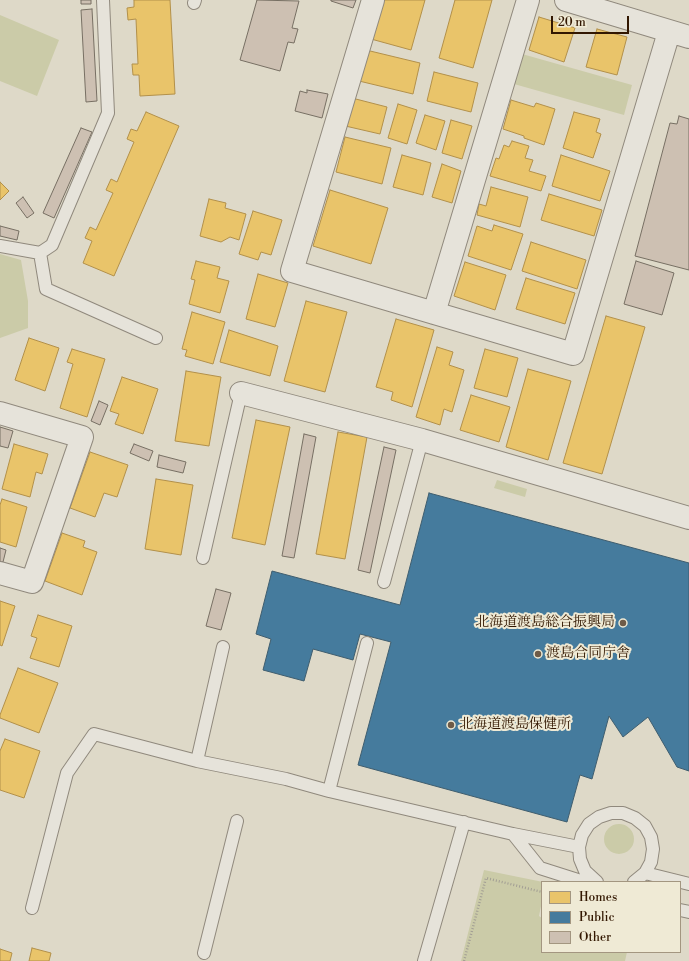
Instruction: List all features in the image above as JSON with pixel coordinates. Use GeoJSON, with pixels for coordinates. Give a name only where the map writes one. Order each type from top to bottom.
{"type":"FeatureCollection","features":[{"type":"Feature","properties":{"kind":"street"},"geometry":{"type":"LineString","coordinates":[[373,0],[292,271],[573,354],[679,34],[566,0]]}},
{"type":"Feature","properties":{"kind":"street"},"geometry":{"type":"LineString","coordinates":[[434,313],[528,0]]}},
{"type":"Feature","properties":{"kind":"street"},"geometry":{"type":"LineString","coordinates":[[241,393],[422,440],[689,518]]}},
{"type":"Feature","properties":{"kind":"street"},"geometry":{"type":"LineString","coordinates":[[0,413],[82,437],[32,582],[0,573]]}},
{"type":"Feature","properties":{"kind":"lane"},"geometry":{"type":"LineString","coordinates":[[0,246],[40,253],[52,245],[108,113],[104,0]]}},
{"type":"Feature","properties":{"kind":"lane"},"geometry":{"type":"LineString","coordinates":[[40,253],[46,289],[156,338]]}},
{"type":"Feature","properties":{"kind":"lane"},"geometry":{"type":"LineString","coordinates":[[203,558],[241,393]]}},
{"type":"Feature","properties":{"kind":"lane"},"geometry":{"type":"LineString","coordinates":[[384,582],[422,440]]}},
{"type":"Feature","properties":{"kind":"lane"},"geometry":{"type":"LineString","coordinates":[[329,791],[367,643]]}},
{"type":"Feature","properties":{"kind":"lane"},"geometry":{"type":"LineString","coordinates":[[197,761],[223,648]]}},
{"type":"Feature","properties":{"kind":"lane"},"geometry":{"type":"LineString","coordinates":[[32,908],[67,773],[94,734],[197,761],[286,779],[329,791],[513,834],[579,847]]}},
{"type":"Feature","properties":{"kind":"lane"},"geometry":{"type":"LineString","coordinates":[[596,881],[585,871],[580,859],[579,847],[582,835],[589,824],[599,816],[611,813],[623,813],[635,818],[645,826],[651,837],[654,849],[651,862],[645,873],[635,881]]}},
{"type":"Feature","properties":{"kind":"lane"},"geometry":{"type":"LineString","coordinates":[[204,953],[237,821]]}},
{"type":"Feature","properties":{"kind":"lane"},"geometry":{"type":"LineString","coordinates":[[424,961],[464,822]]}},
{"type":"Feature","properties":{"kind":"lane"},"geometry":{"type":"LineString","coordinates":[[513,834],[540,868],[581,881]]}},
{"type":"Feature","properties":{"kind":"lane"},"geometry":{"type":"LineString","coordinates":[[645,873],[677,881]]}},
{"type":"Feature","properties":{"kind":"path"},"geometry":{"type":"LineString","coordinates":[[464,961],[486,878],[541,892]]}},
{"type":"Feature","properties":{"kind":"green space"},"geometry":{"type":"Polygon","coordinates":[[[0,15],[59,40],[37,96],[0,81],[0,15]]]}},
{"type":"Feature","properties":{"kind":"green space"},"geometry":{"type":"Polygon","coordinates":[[[522,54],[632,85],[624,115],[514,84],[522,54]]]}},
{"type":"Feature","properties":{"kind":"green space"},"geometry":{"type":"Polygon","coordinates":[[[0,254],[21,260],[28,301],[28,328],[0,338],[0,254]]]}},
{"type":"Feature","properties":{"kind":"green space"},"geometry":{"type":"Polygon","coordinates":[[[497,480],[527,489],[525,497],[494,488],[497,480]]]}},
{"type":"Feature","properties":{"kind":"green space"},"geometry":{"type":"Polygon","coordinates":[[[619,824],[630,828],[634,839],[630,850],[619,854],[608,850],[604,839],[608,828],[619,824]]]}},
{"type":"Feature","properties":{"kind":"green space"},"geometry":{"type":"Polygon","coordinates":[[[484,870],[541,882],[541,906],[539,916],[541,917],[541,953],[627,953],[625,961],[461,961],[484,870]]]}},
{"type":"Feature","properties":{"kind":"building: Homes"},"geometry":{"type":"Polygon","coordinates":[[[134,0],[170,0],[175,94],[140,96],[139,75],[133,75],[132,64],[138,64],[136,19],[128,20],[127,8],[134,7],[134,0]]]}},
{"type":"Feature","properties":{"kind":"building: Homes"},"geometry":{"type":"Polygon","coordinates":[[[383,0],[425,0],[411,50],[371,39],[383,0]]]}},
{"type":"Feature","properties":{"kind":"building: Homes"},"geometry":{"type":"Polygon","coordinates":[[[455,0],[492,0],[473,68],[439,58],[455,0]]]}},
{"type":"Feature","properties":{"kind":"building: Homes"},"geometry":{"type":"Polygon","coordinates":[[[539,17],[575,28],[564,62],[529,50],[539,17]]]}},
{"type":"Feature","properties":{"kind":"building: Homes"},"geometry":{"type":"Polygon","coordinates":[[[597,29],[627,37],[617,75],[586,67],[597,29]]]}},
{"type":"Feature","properties":{"kind":"building: Homes"},"geometry":{"type":"Polygon","coordinates":[[[366,50],[420,63],[413,94],[359,81],[366,50]]]}},
{"type":"Feature","properties":{"kind":"building: Homes"},"geometry":{"type":"Polygon","coordinates":[[[434,72],[478,83],[471,112],[427,101],[434,72]]]}},
{"type":"Feature","properties":{"kind":"building: Homes"},"geometry":{"type":"Polygon","coordinates":[[[348,97],[387,107],[380,134],[341,125],[348,97]]]}},
{"type":"Feature","properties":{"kind":"building: Homes"},"geometry":{"type":"Polygon","coordinates":[[[511,100],[534,107],[536,103],[555,109],[544,145],[503,129],[511,100]]]}},
{"type":"Feature","properties":{"kind":"building: Homes"},"geometry":{"type":"Polygon","coordinates":[[[398,104],[417,110],[407,144],[388,138],[398,104]]]}},
{"type":"Feature","properties":{"kind":"building: Homes"},"geometry":{"type":"Polygon","coordinates":[[[146,112],[179,126],[114,276],[83,263],[92,241],[85,238],[90,227],[96,230],[113,193],[106,190],[111,179],[117,182],[134,142],[127,139],[131,129],[137,131],[146,112]]]}},
{"type":"Feature","properties":{"kind":"building: Homes"},"geometry":{"type":"Polygon","coordinates":[[[574,112],[600,119],[596,132],[601,134],[593,158],[563,148],[574,112]]]}},
{"type":"Feature","properties":{"kind":"building: Homes"},"geometry":{"type":"Polygon","coordinates":[[[425,115],[445,121],[436,150],[416,143],[425,115]]]}},
{"type":"Feature","properties":{"kind":"building: Homes"},"geometry":{"type":"Polygon","coordinates":[[[451,120],[472,126],[462,159],[442,153],[451,120]]]}},
{"type":"Feature","properties":{"kind":"building: Homes"},"geometry":{"type":"Polygon","coordinates":[[[345,137],[391,148],[382,184],[336,172],[345,137]]]}},
{"type":"Feature","properties":{"kind":"building: Homes"},"geometry":{"type":"Polygon","coordinates":[[[512,141],[529,146],[525,158],[533,160],[529,171],[546,176],[541,191],[490,176],[496,158],[499,159],[504,145],[509,147],[512,141]]]}},
{"type":"Feature","properties":{"kind":"building: Homes"},"geometry":{"type":"Polygon","coordinates":[[[402,155],[431,163],[423,195],[393,187],[402,155]]]}},
{"type":"Feature","properties":{"kind":"building: Homes"},"geometry":{"type":"Polygon","coordinates":[[[561,155],[610,171],[600,201],[552,186],[561,155]]]}},
{"type":"Feature","properties":{"kind":"building: Homes"},"geometry":{"type":"Polygon","coordinates":[[[442,164],[461,171],[452,203],[432,197],[442,164]]]}},
{"type":"Feature","properties":{"kind":"building: Homes"},"geometry":{"type":"Polygon","coordinates":[[[0,182],[9,191],[0,200],[0,182]]]}},
{"type":"Feature","properties":{"kind":"building: Homes"},"geometry":{"type":"Polygon","coordinates":[[[491,187],[528,197],[520,227],[477,215],[479,204],[486,206],[491,187]]]}},
{"type":"Feature","properties":{"kind":"building: Homes"},"geometry":{"type":"Polygon","coordinates":[[[330,190],[388,208],[371,264],[313,246],[330,190]]]}},
{"type":"Feature","properties":{"kind":"building: Homes"},"geometry":{"type":"Polygon","coordinates":[[[549,194],[602,210],[594,236],[541,220],[549,194]]]}},
{"type":"Feature","properties":{"kind":"building: Homes"},"geometry":{"type":"Polygon","coordinates":[[[209,199],[226,203],[225,208],[246,214],[239,240],[230,237],[221,242],[200,236],[209,199]]]}},
{"type":"Feature","properties":{"kind":"building: Homes"},"geometry":{"type":"Polygon","coordinates":[[[253,211],[282,220],[271,255],[261,252],[258,260],[239,254],[253,211]]]}},
{"type":"Feature","properties":{"kind":"building: Homes"},"geometry":{"type":"Polygon","coordinates":[[[494,225],[523,234],[511,270],[468,256],[477,226],[492,231],[494,225]]]}},
{"type":"Feature","properties":{"kind":"building: Homes"},"geometry":{"type":"Polygon","coordinates":[[[531,242],[586,260],[577,289],[522,271],[531,242]]]}},
{"type":"Feature","properties":{"kind":"building: Homes"},"geometry":{"type":"Polygon","coordinates":[[[196,261],[220,267],[217,278],[229,281],[220,313],[189,304],[195,280],[191,279],[196,261]]]}},
{"type":"Feature","properties":{"kind":"building: Homes"},"geometry":{"type":"Polygon","coordinates":[[[465,262],[506,275],[495,310],[454,296],[465,262]]]}},
{"type":"Feature","properties":{"kind":"building: Homes"},"geometry":{"type":"Polygon","coordinates":[[[258,274],[288,283],[275,327],[246,319],[258,274]]]}},
{"type":"Feature","properties":{"kind":"building: Homes"},"geometry":{"type":"Polygon","coordinates":[[[526,278],[575,293],[565,324],[516,309],[526,278]]]}},
{"type":"Feature","properties":{"kind":"building: Homes"},"geometry":{"type":"Polygon","coordinates":[[[306,301],[347,312],[325,392],[284,381],[306,301]]]}},
{"type":"Feature","properties":{"kind":"building: Homes"},"geometry":{"type":"Polygon","coordinates":[[[192,312],[225,322],[213,364],[185,356],[187,350],[182,349],[192,312]]]}},
{"type":"Feature","properties":{"kind":"building: Homes"},"geometry":{"type":"Polygon","coordinates":[[[606,316],[645,327],[602,474],[563,463],[606,316]]]}},
{"type":"Feature","properties":{"kind":"building: Homes"},"geometry":{"type":"Polygon","coordinates":[[[396,319],[434,330],[412,407],[391,400],[393,392],[376,387],[396,319]]]}},
{"type":"Feature","properties":{"kind":"building: Homes"},"geometry":{"type":"Polygon","coordinates":[[[229,330],[278,346],[270,376],[220,362],[229,330]]]}},
{"type":"Feature","properties":{"kind":"building: Homes"},"geometry":{"type":"Polygon","coordinates":[[[29,338],[59,348],[45,391],[15,380],[29,338]]]}},
{"type":"Feature","properties":{"kind":"building: Homes"},"geometry":{"type":"Polygon","coordinates":[[[437,347],[453,352],[449,365],[464,370],[452,412],[444,409],[440,425],[416,417],[437,347]]]}},
{"type":"Feature","properties":{"kind":"building: Homes"},"geometry":{"type":"Polygon","coordinates":[[[72,349],[105,359],[87,417],[60,408],[73,364],[67,362],[72,349]]]}},
{"type":"Feature","properties":{"kind":"building: Homes"},"geometry":{"type":"Polygon","coordinates":[[[485,349],[518,358],[507,397],[474,388],[485,349]]]}},
{"type":"Feature","properties":{"kind":"building: Homes"},"geometry":{"type":"Polygon","coordinates":[[[528,369],[571,381],[548,460],[506,447],[528,369]]]}},
{"type":"Feature","properties":{"kind":"building: Homes"},"geometry":{"type":"Polygon","coordinates":[[[186,371],[221,377],[209,446],[175,441],[186,371]]]}},
{"type":"Feature","properties":{"kind":"building: Homes"},"geometry":{"type":"Polygon","coordinates":[[[122,377],[158,389],[143,434],[115,424],[119,414],[110,411],[122,377]]]}},
{"type":"Feature","properties":{"kind":"building: Homes"},"geometry":{"type":"Polygon","coordinates":[[[471,395],[510,407],[499,442],[460,430],[471,395]]]}},
{"type":"Feature","properties":{"kind":"building: Homes"},"geometry":{"type":"Polygon","coordinates":[[[256,420],[290,427],[265,545],[232,538],[256,420]]]}},
{"type":"Feature","properties":{"kind":"building: Homes"},"geometry":{"type":"Polygon","coordinates":[[[338,432],[367,437],[345,559],[316,554],[338,432]]]}},
{"type":"Feature","properties":{"kind":"building: Homes"},"geometry":{"type":"Polygon","coordinates":[[[14,444],[48,454],[42,474],[36,472],[30,497],[2,489],[14,444]]]}},
{"type":"Feature","properties":{"kind":"building: Homes"},"geometry":{"type":"Polygon","coordinates":[[[90,452],[128,465],[117,497],[104,493],[95,517],[70,508],[90,452]]]}},
{"type":"Feature","properties":{"kind":"building: Homes"},"geometry":{"type":"Polygon","coordinates":[[[156,479],[193,485],[181,555],[145,549],[156,479]]]}},
{"type":"Feature","properties":{"kind":"building: Homes"},"geometry":{"type":"Polygon","coordinates":[[[2,499],[27,507],[16,547],[0,542],[0,505],[2,499]]]}},
{"type":"Feature","properties":{"kind":"building: Homes"},"geometry":{"type":"Polygon","coordinates":[[[62,533],[85,541],[83,547],[97,552],[82,595],[45,581],[62,533]]]}},
{"type":"Feature","properties":{"kind":"building: Homes"},"geometry":{"type":"Polygon","coordinates":[[[0,601],[15,606],[2,646],[0,645],[0,601]]]}},
{"type":"Feature","properties":{"kind":"building: Homes"},"geometry":{"type":"Polygon","coordinates":[[[38,615],[72,626],[59,667],[30,658],[37,638],[31,636],[38,615]]]}},
{"type":"Feature","properties":{"kind":"building: Homes"},"geometry":{"type":"Polygon","coordinates":[[[18,668],[58,683],[39,733],[0,718],[18,668]]]}},
{"type":"Feature","properties":{"kind":"building: Homes"},"geometry":{"type":"Polygon","coordinates":[[[5,739],[40,751],[24,798],[0,790],[0,751],[5,739]]]}},
{"type":"Feature","properties":{"kind":"building: Homes"},"geometry":{"type":"Polygon","coordinates":[[[32,948],[51,953],[49,961],[29,961],[32,948]]]}},
{"type":"Feature","properties":{"kind":"building: Homes"},"geometry":{"type":"Polygon","coordinates":[[[0,949],[12,953],[10,961],[0,961],[0,949]]]}},
{"type":"Feature","properties":{"kind":"building: Public","name":"渡島合同庁舎"},"geometry":{"type":"Polygon","coordinates":[[[429,493],[689,563],[689,771],[677,767],[648,717],[623,737],[609,716],[592,779],[580,775],[567,822],[358,765],[391,642],[360,634],[353,660],[313,649],[304,681],[263,670],[271,639],[256,634],[272,571],[400,605],[429,493]]]}},
{"type":"Feature","properties":{"kind":"building: Other"},"geometry":{"type":"Polygon","coordinates":[[[81,0],[91,0],[91,4],[81,4],[81,0]]]}},
{"type":"Feature","properties":{"kind":"building: Other"},"geometry":{"type":"Polygon","coordinates":[[[257,0],[299,1],[292,28],[298,29],[294,43],[288,42],[280,71],[240,60],[257,0]]]}},
{"type":"Feature","properties":{"kind":"building: Other"},"geometry":{"type":"Polygon","coordinates":[[[331,0],[356,0],[353,8],[331,0]]]}},
{"type":"Feature","properties":{"kind":"building: Other"},"geometry":{"type":"Polygon","coordinates":[[[92,9],[97,101],[86,102],[81,10],[92,9]]]}},
{"type":"Feature","properties":{"kind":"building: Other"},"geometry":{"type":"Polygon","coordinates":[[[307,90],[328,94],[322,118],[295,111],[300,91],[307,93],[307,90]]]}},
{"type":"Feature","properties":{"kind":"building: Other"},"geometry":{"type":"Polygon","coordinates":[[[679,116],[689,119],[689,270],[635,256],[670,123],[677,124],[679,116]]]}},
{"type":"Feature","properties":{"kind":"building: Other"},"geometry":{"type":"Polygon","coordinates":[[[81,128],[92,132],[54,218],[43,213],[81,128]]]}},
{"type":"Feature","properties":{"kind":"building: Other"},"geometry":{"type":"Polygon","coordinates":[[[23,197],[34,213],[27,218],[16,203],[23,197]]]}},
{"type":"Feature","properties":{"kind":"building: Other"},"geometry":{"type":"Polygon","coordinates":[[[0,226],[19,231],[17,240],[0,236],[0,226]]]}},
{"type":"Feature","properties":{"kind":"building: Other"},"geometry":{"type":"Polygon","coordinates":[[[636,261],[674,273],[662,315],[624,304],[636,261]]]}},
{"type":"Feature","properties":{"kind":"building: Other"},"geometry":{"type":"Polygon","coordinates":[[[99,401],[108,405],[100,425],[91,421],[99,401]]]}},
{"type":"Feature","properties":{"kind":"building: Other"},"geometry":{"type":"Polygon","coordinates":[[[0,427],[13,431],[8,448],[0,446],[0,427]]]}},
{"type":"Feature","properties":{"kind":"building: Other"},"geometry":{"type":"Polygon","coordinates":[[[304,434],[316,437],[294,558],[282,556],[304,434]]]}},
{"type":"Feature","properties":{"kind":"building: Other"},"geometry":{"type":"Polygon","coordinates":[[[134,444],[153,451],[149,461],[130,453],[134,444]]]}},
{"type":"Feature","properties":{"kind":"building: Other"},"geometry":{"type":"Polygon","coordinates":[[[384,447],[396,450],[370,573],[358,570],[384,447]]]}},
{"type":"Feature","properties":{"kind":"building: Other"},"geometry":{"type":"Polygon","coordinates":[[[159,455],[186,462],[183,473],[157,467],[159,455]]]}},
{"type":"Feature","properties":{"kind":"building: Other"},"geometry":{"type":"Polygon","coordinates":[[[0,548],[6,550],[3,562],[0,562],[0,548]]]}},
{"type":"Feature","properties":{"kind":"building: Other"},"geometry":{"type":"Polygon","coordinates":[[[216,589],[231,593],[221,630],[206,626],[216,589]]]}},
{"type":"Feature","properties":{"kind":"place","name":"北海道渡島総合振興局"},"geometry":{"type":"Point","coordinates":[623,623]}},
{"type":"Feature","properties":{"kind":"place","name":"渡島合同庁舎"},"geometry":{"type":"Point","coordinates":[538,654]}},
{"type":"Feature","properties":{"kind":"place","name":"北海道渡島保健所"},"geometry":{"type":"Point","coordinates":[451,725]}}]}
